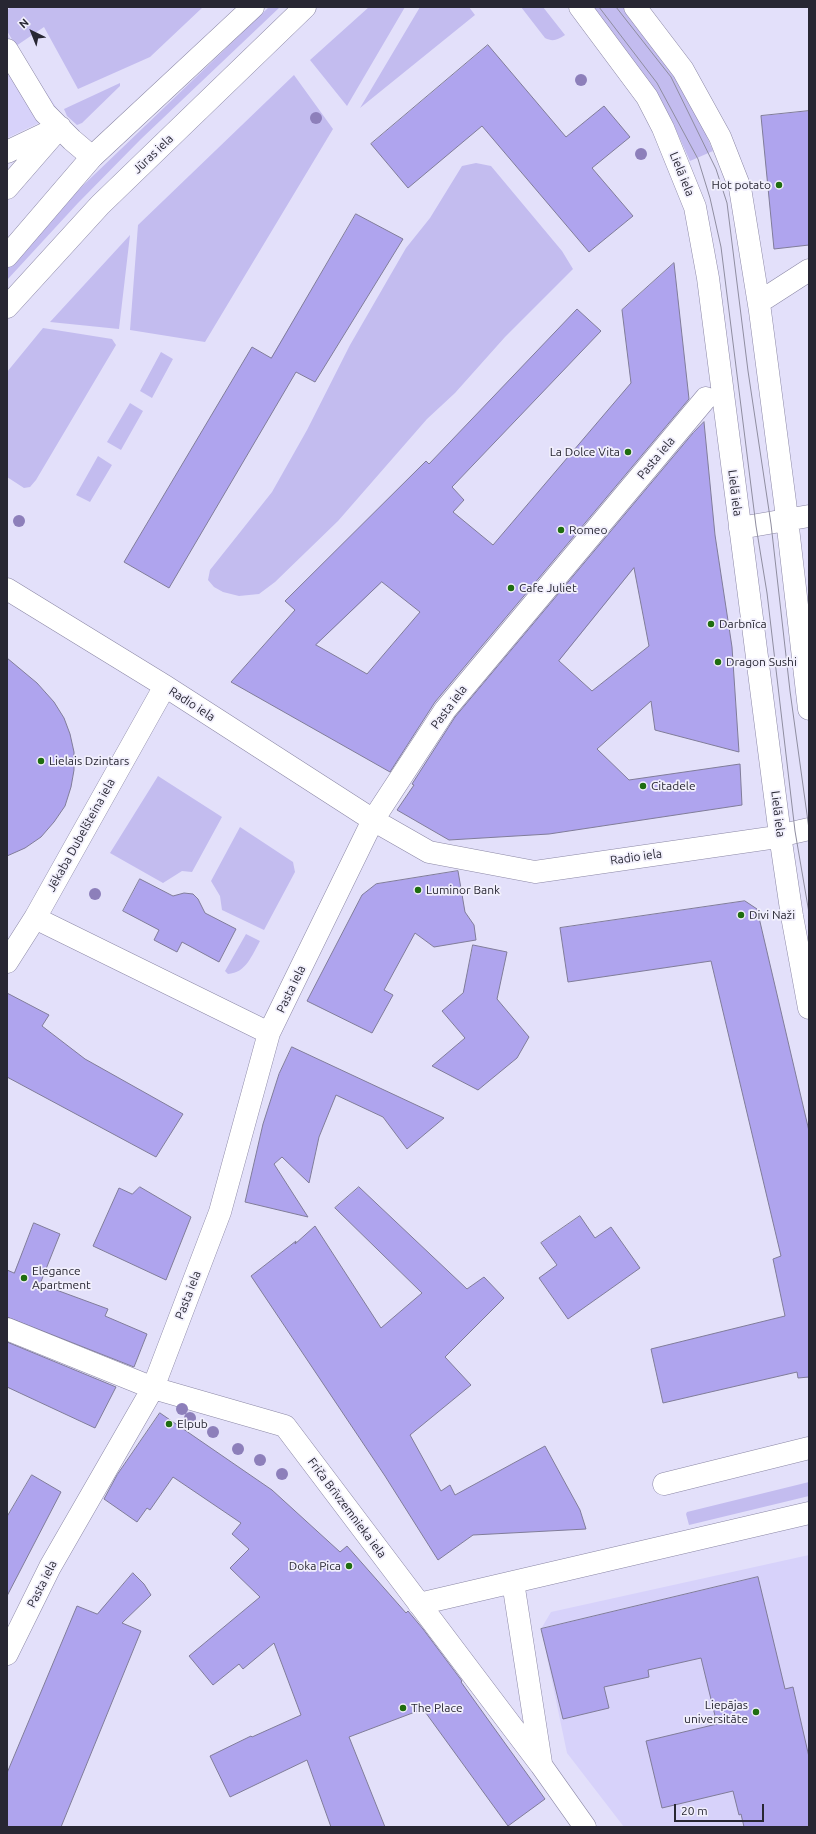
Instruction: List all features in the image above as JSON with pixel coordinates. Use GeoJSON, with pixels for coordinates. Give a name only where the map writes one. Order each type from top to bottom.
{"type":"FeatureCollection","features":[{"type":"Feature","properties":{"kind":"street"},"geometry":{"type":"LineString","coordinates":[[7,256],[92,156],[252,7]]}},
{"type":"Feature","properties":{"kind":"street","name":"Jūras iela"},"geometry":{"type":"LineString","coordinates":[[7,307],[100,205],[305,7]]}},
{"type":"Feature","properties":{"kind":"street","name":"Lielā iela"},"geometry":{"type":"LineString","coordinates":[[580,7],[647,97],[663,128],[695,207],[708,278],[780,835],[792,916],[808,996]]}},
{"type":"Feature","properties":{"kind":"street"},"geometry":{"type":"LineString","coordinates":[[634,7],[683,70],[720,137],[740,188],[760,311],[809,709]]}},
{"type":"Feature","properties":{"kind":"street"},"geometry":{"type":"LineString","coordinates":[[7,50],[45,113],[72,140],[92,156]]}},
{"type":"Feature","properties":{"kind":"street"},"geometry":{"type":"LineString","coordinates":[[7,152],[60,127]]}},
{"type":"Feature","properties":{"kind":"street"},"geometry":{"type":"LineString","coordinates":[[7,188],[60,127]]}},
{"type":"Feature","properties":{"kind":"street"},"geometry":{"type":"LineString","coordinates":[[764,299],[809,270]]}},
{"type":"Feature","properties":{"kind":"street","name":"Pasta iela"},"geometry":{"type":"LineString","coordinates":[[7,1654],[50,1567],[153,1388],[220,1212],[269,1033],[373,820],[445,710],[706,398]]}},
{"type":"Feature","properties":{"kind":"street"},"geometry":{"type":"LineString","coordinates":[[740,528],[809,516]]}},
{"type":"Feature","properties":{"kind":"street","name":"Radio iela"},"geometry":{"type":"LineString","coordinates":[[8,590],[165,686],[373,820],[429,852],[535,872],[780,835],[809,829]]}},
{"type":"Feature","properties":{"kind":"street","name":"Jēkaba Dubelšteina iela"},"geometry":{"type":"LineString","coordinates":[[7,962],[35,918],[165,686]]}},
{"type":"Feature","properties":{"kind":"street"},"geometry":{"type":"LineString","coordinates":[[35,918],[269,1033]]}},
{"type":"Feature","properties":{"kind":"street","name":"Friča Brīvzemnieka iela"},"geometry":{"type":"LineString","coordinates":[[7,1329],[153,1388],[285,1426],[541,1765],[585,1827]]}},
{"type":"Feature","properties":{"kind":"street"},"geometry":{"type":"LineString","coordinates":[[664,1484],[809,1448]]}},
{"type":"Feature","properties":{"kind":"street"},"geometry":{"type":"LineString","coordinates":[[420,1604],[809,1513]]}},
{"type":"Feature","properties":{"kind":"street"},"geometry":{"type":"LineString","coordinates":[[513,1582],[541,1765]]}},
{"type":"Feature","properties":{"kind":"shaded area"},"geometry":{"type":"Polygon","coordinates":[[[11,7],[203,7],[150,57],[78,89],[44,27],[16,46],[7,31],[7,10],[11,7]]]}},
{"type":"Feature","properties":{"kind":"shaded area"},"geometry":{"type":"Polygon","coordinates":[[[269,7],[280,7],[141,139],[78,203],[7,280],[7,268],[71,197],[269,7]]]}},
{"type":"Feature","properties":{"kind":"shaded area"},"geometry":{"type":"Polygon","coordinates":[[[369,7],[405,7],[347,106],[310,60],[369,7]]]}},
{"type":"Feature","properties":{"kind":"shaded area"},"geometry":{"type":"Polygon","coordinates":[[[420,7],[469,7],[475,15],[360,108],[420,7]]]}},
{"type":"Feature","properties":{"kind":"shaded area"},"geometry":{"type":"Polygon","coordinates":[[[521,7],[543,7],[565,35],[555,40],[545,38],[521,7]]]}},
{"type":"Feature","properties":{"kind":"shaded area"},"geometry":{"type":"Polygon","coordinates":[[[590,7],[624,7],[691,99],[713,151],[690,161],[671,119],[590,7]]]}},
{"type":"Feature","properties":{"kind":"shaded area"},"geometry":{"type":"Polygon","coordinates":[[[7,33],[60,113],[7,138],[7,33]]]}},
{"type":"Feature","properties":{"kind":"shaded area"},"geometry":{"type":"Polygon","coordinates":[[[294,75],[333,129],[205,342],[130,330],[138,225],[294,75]]]}},
{"type":"Feature","properties":{"kind":"shaded area"},"geometry":{"type":"Polygon","coordinates":[[[120,83],[120,86],[82,123],[77,125],[67,116],[64,109],[120,83]]]}},
{"type":"Feature","properties":{"kind":"shaded area"},"geometry":{"type":"Polygon","coordinates":[[[476,163],[491,166],[562,251],[573,269],[505,337],[455,393],[427,419],[338,521],[275,582],[259,594],[239,596],[223,592],[214,587],[208,580],[210,570],[272,492],[307,430],[350,345],[406,248],[430,218],[462,166],[476,163]]]}},
{"type":"Feature","properties":{"kind":"shaded area"},"geometry":{"type":"Polygon","coordinates":[[[130,235],[119,329],[50,322],[130,235]]]}},
{"type":"Feature","properties":{"kind":"shaded area"},"geometry":{"type":"Polygon","coordinates":[[[43,328],[112,339],[116,345],[36,480],[30,487],[24,488],[7,477],[7,372],[43,328]]]}},
{"type":"Feature","properties":{"kind":"shaded area"},"geometry":{"type":"Polygon","coordinates":[[[161,352],[173,359],[152,398],[140,391],[161,352]]]}},
{"type":"Feature","properties":{"kind":"shaded area"},"geometry":{"type":"Polygon","coordinates":[[[130,403],[143,411],[121,450],[107,442],[130,403]]]}},
{"type":"Feature","properties":{"kind":"shaded area"},"geometry":{"type":"Polygon","coordinates":[[[98,456],[112,465],[90,502],[76,495],[98,456]]]}},
{"type":"Feature","properties":{"kind":"shaded area"},"geometry":{"type":"Polygon","coordinates":[[[158,776],[222,817],[192,872],[182,871],[163,883],[110,853],[158,776]]]}},
{"type":"Feature","properties":{"kind":"shaded area"},"geometry":{"type":"Polygon","coordinates":[[[240,827],[293,862],[295,872],[264,930],[222,910],[220,896],[211,881],[240,827]]]}},
{"type":"Feature","properties":{"kind":"shaded area"},"geometry":{"type":"Polygon","coordinates":[[[246,934],[260,941],[244,967],[234,973],[228,974],[225,971],[246,934]]]}},
{"type":"Feature","properties":{"kind":"shaded area"},"geometry":{"type":"Polygon","coordinates":[[[809,1482],[809,1496],[689,1525],[686,1514],[687,1512],[809,1482]]]}},
{"type":"Feature","properties":{"kind":"shaded area"},"geometry":{"type":"Polygon","coordinates":[[[809,1555],[809,1827],[624,1827],[567,1753],[541,1629],[551,1612],[809,1555]]]}},
{"type":"Feature","properties":{"kind":"building"},"geometry":{"type":"Polygon","coordinates":[[[488,45],[566,137],[604,106],[630,137],[592,168],[633,216],[589,252],[482,126],[408,188],[371,144],[488,45]]]}},
{"type":"Feature","properties":{"kind":"building"},"geometry":{"type":"Polygon","coordinates":[[[809,111],[809,245],[774,249],[761,116],[809,111]]]}},
{"type":"Feature","properties":{"kind":"building"},"geometry":{"type":"Polygon","coordinates":[[[356,214],[403,239],[315,382],[296,372],[169,588],[124,562],[252,347],[271,358],[356,214]]]}},
{"type":"Feature","properties":{"kind":"building"},"geometry":{"type":"Polygon","coordinates":[[[674,263],[689,399],[435,702],[390,772],[231,682],[295,610],[285,601],[426,461],[429,464],[577,309],[601,331],[452,487],[464,500],[453,512],[493,545],[631,383],[622,310],[674,263]],[[382,582],[316,645],[367,674],[420,612],[382,582]]]}},
{"type":"Feature","properties":{"kind":"building"},"geometry":{"type":"Polygon","coordinates":[[[704,422],[715,535],[732,647],[739,752],[655,730],[651,701],[597,749],[629,780],[740,764],[742,805],[549,834],[449,840],[397,810],[455,717],[693,433],[704,422]],[[634,568],[559,661],[592,691],[649,646],[634,568]]]}},
{"type":"Feature","properties":{"kind":"building","name":"Lielais Dzintars"},"geometry":{"type":"Polygon","coordinates":[[[7,658],[37,683],[54,702],[64,718],[70,734],[74,752],[74,770],[71,787],[65,806],[54,822],[41,837],[25,848],[7,856],[7,658]]]}},
{"type":"Feature","properties":{"kind":"building"},"geometry":{"type":"Polygon","coordinates":[[[458,871],[465,912],[474,925],[476,940],[434,947],[415,933],[384,990],[393,995],[372,1033],[307,1001],[362,895],[376,884],[458,871]]]}},
{"type":"Feature","properties":{"kind":"building"},"geometry":{"type":"Polygon","coordinates":[[[140,879],[173,896],[184,893],[193,894],[198,899],[205,913],[236,929],[219,962],[182,942],[177,952],[154,940],[159,930],[123,911],[140,879]]]}},
{"type":"Feature","properties":{"kind":"building"},"geometry":{"type":"Polygon","coordinates":[[[745,901],[757,909],[809,1131],[809,1377],[798,1378],[797,1372],[663,1403],[651,1349],[785,1316],[773,1259],[781,1256],[711,961],[568,982],[560,928],[745,901]]]}},
{"type":"Feature","properties":{"kind":"building"},"geometry":{"type":"Polygon","coordinates":[[[473,945],[507,952],[497,999],[529,1037],[517,1058],[478,1090],[432,1066],[465,1038],[442,1011],[463,993],[473,945]]]}},
{"type":"Feature","properties":{"kind":"building"},"geometry":{"type":"Polygon","coordinates":[[[7,993],[49,1015],[42,1026],[85,1059],[183,1114],[156,1157],[7,1077],[7,993]]]}},
{"type":"Feature","properties":{"kind":"building"},"geometry":{"type":"Polygon","coordinates":[[[292,1047],[444,1118],[407,1149],[383,1117],[336,1095],[319,1137],[309,1183],[282,1157],[274,1164],[308,1217],[245,1202],[263,1124],[279,1074],[292,1047]]]}},
{"type":"Feature","properties":{"kind":"building"},"geometry":{"type":"Polygon","coordinates":[[[140,1187],[191,1217],[166,1280],[93,1246],[119,1188],[132,1194],[140,1187]]]}},
{"type":"Feature","properties":{"kind":"building"},"geometry":{"type":"Polygon","coordinates":[[[359,1187],[467,1289],[484,1277],[504,1298],[445,1357],[471,1385],[410,1435],[441,1491],[450,1485],[455,1495],[545,1446],[580,1510],[586,1529],[473,1535],[438,1560],[385,1476],[251,1276],[296,1241],[295,1244],[315,1226],[381,1328],[422,1293],[335,1208],[359,1187]]]}},
{"type":"Feature","properties":{"kind":"building"},"geometry":{"type":"Polygon","coordinates":[[[580,1216],[595,1238],[611,1227],[640,1268],[568,1319],[539,1278],[557,1265],[541,1243],[580,1216]]]}},
{"type":"Feature","properties":{"kind":"building"},"geometry":{"type":"Polygon","coordinates":[[[34,1223],[60,1234],[40,1284],[108,1309],[105,1316],[147,1334],[134,1367],[7,1317],[7,1270],[14,1273],[34,1223]]]}},
{"type":"Feature","properties":{"kind":"building"},"geometry":{"type":"Polygon","coordinates":[[[7,1342],[116,1387],[95,1428],[7,1387],[7,1342]]]}},
{"type":"Feature","properties":{"kind":"building"},"geometry":{"type":"Polygon","coordinates":[[[160,1413],[272,1490],[340,1552],[347,1546],[406,1613],[408,1611],[423,1629],[462,1681],[461,1682],[545,1799],[508,1826],[423,1709],[349,1737],[385,1827],[331,1827],[307,1760],[230,1797],[210,1756],[251,1736],[252,1737],[301,1715],[274,1643],[243,1669],[239,1664],[213,1685],[189,1656],[260,1597],[230,1568],[249,1549],[232,1534],[241,1523],[173,1477],[150,1510],[147,1508],[137,1522],[104,1499],[117,1475],[160,1413]]]}},
{"type":"Feature","properties":{"kind":"building"},"geometry":{"type":"Polygon","coordinates":[[[32,1475],[61,1492],[7,1596],[7,1517],[32,1475]]]}},
{"type":"Feature","properties":{"kind":"building"},"geometry":{"type":"Polygon","coordinates":[[[133,1573],[144,1584],[151,1595],[122,1623],[141,1631],[61,1827],[7,1827],[7,1773],[77,1606],[97,1614],[133,1573]]]}},
{"type":"Feature","properties":{"kind":"building","name":"Liepājas universitāte"},"geometry":{"type":"Polygon","coordinates":[[[758,1577],[785,1689],[793,1687],[809,1757],[809,1827],[744,1827],[741,1814],[739,1815],[733,1791],[662,1808],[646,1741],[717,1724],[701,1658],[648,1670],[649,1677],[604,1687],[609,1708],[563,1719],[541,1629],[758,1577]]]}},
{"type":"Feature","properties":{"kind":"tram line"},"geometry":{"type":"LineString","coordinates":[[599,7],[657,83],[698,159],[710,198],[721,247],[756,526],[767,593],[795,831],[809,913]]}},
{"type":"Feature","properties":{"kind":"tram line"},"geometry":{"type":"LineString","coordinates":[[616,7],[671,77],[716,169],[727,203],[748,371],[771,524],[790,691],[809,829]]}},
{"type":"Feature","properties":{"kind":"place","name":"Hot potato"},"geometry":{"type":"Point","coordinates":[779,185]}},
{"type":"Feature","properties":{"kind":"place","name":"La Dolce Vita"},"geometry":{"type":"Point","coordinates":[628,452]}},
{"type":"Feature","properties":{"kind":"place","name":"Romeo"},"geometry":{"type":"Point","coordinates":[561,530]}},
{"type":"Feature","properties":{"kind":"place","name":"Cafe Juliet"},"geometry":{"type":"Point","coordinates":[511,588]}},
{"type":"Feature","properties":{"kind":"place","name":"Darbnīca"},"geometry":{"type":"Point","coordinates":[711,624]}},
{"type":"Feature","properties":{"kind":"place","name":"Dragon Sushi"},"geometry":{"type":"Point","coordinates":[718,662]}},
{"type":"Feature","properties":{"kind":"place","name":"Lielais Dzintars"},"geometry":{"type":"Point","coordinates":[41,761]}},
{"type":"Feature","properties":{"kind":"place","name":"Citadele"},"geometry":{"type":"Point","coordinates":[643,786]}},
{"type":"Feature","properties":{"kind":"place","name":"Luminor Bank"},"geometry":{"type":"Point","coordinates":[418,890]}},
{"type":"Feature","properties":{"kind":"place","name":"Divi Naži"},"geometry":{"type":"Point","coordinates":[741,915]}},
{"type":"Feature","properties":{"kind":"place","name":"Elegance Apartment"},"geometry":{"type":"Point","coordinates":[24,1278]}},
{"type":"Feature","properties":{"kind":"place","name":"Elpub"},"geometry":{"type":"Point","coordinates":[169,1424]}},
{"type":"Feature","properties":{"kind":"place","name":"Doka Pica"},"geometry":{"type":"Point","coordinates":[349,1566]}},
{"type":"Feature","properties":{"kind":"place","name":"The Place"},"geometry":{"type":"Point","coordinates":[403,1708]}},
{"type":"Feature","properties":{"kind":"place","name":"Liepājas universitāte"},"geometry":{"type":"Point","coordinates":[756,1712]}}]}
